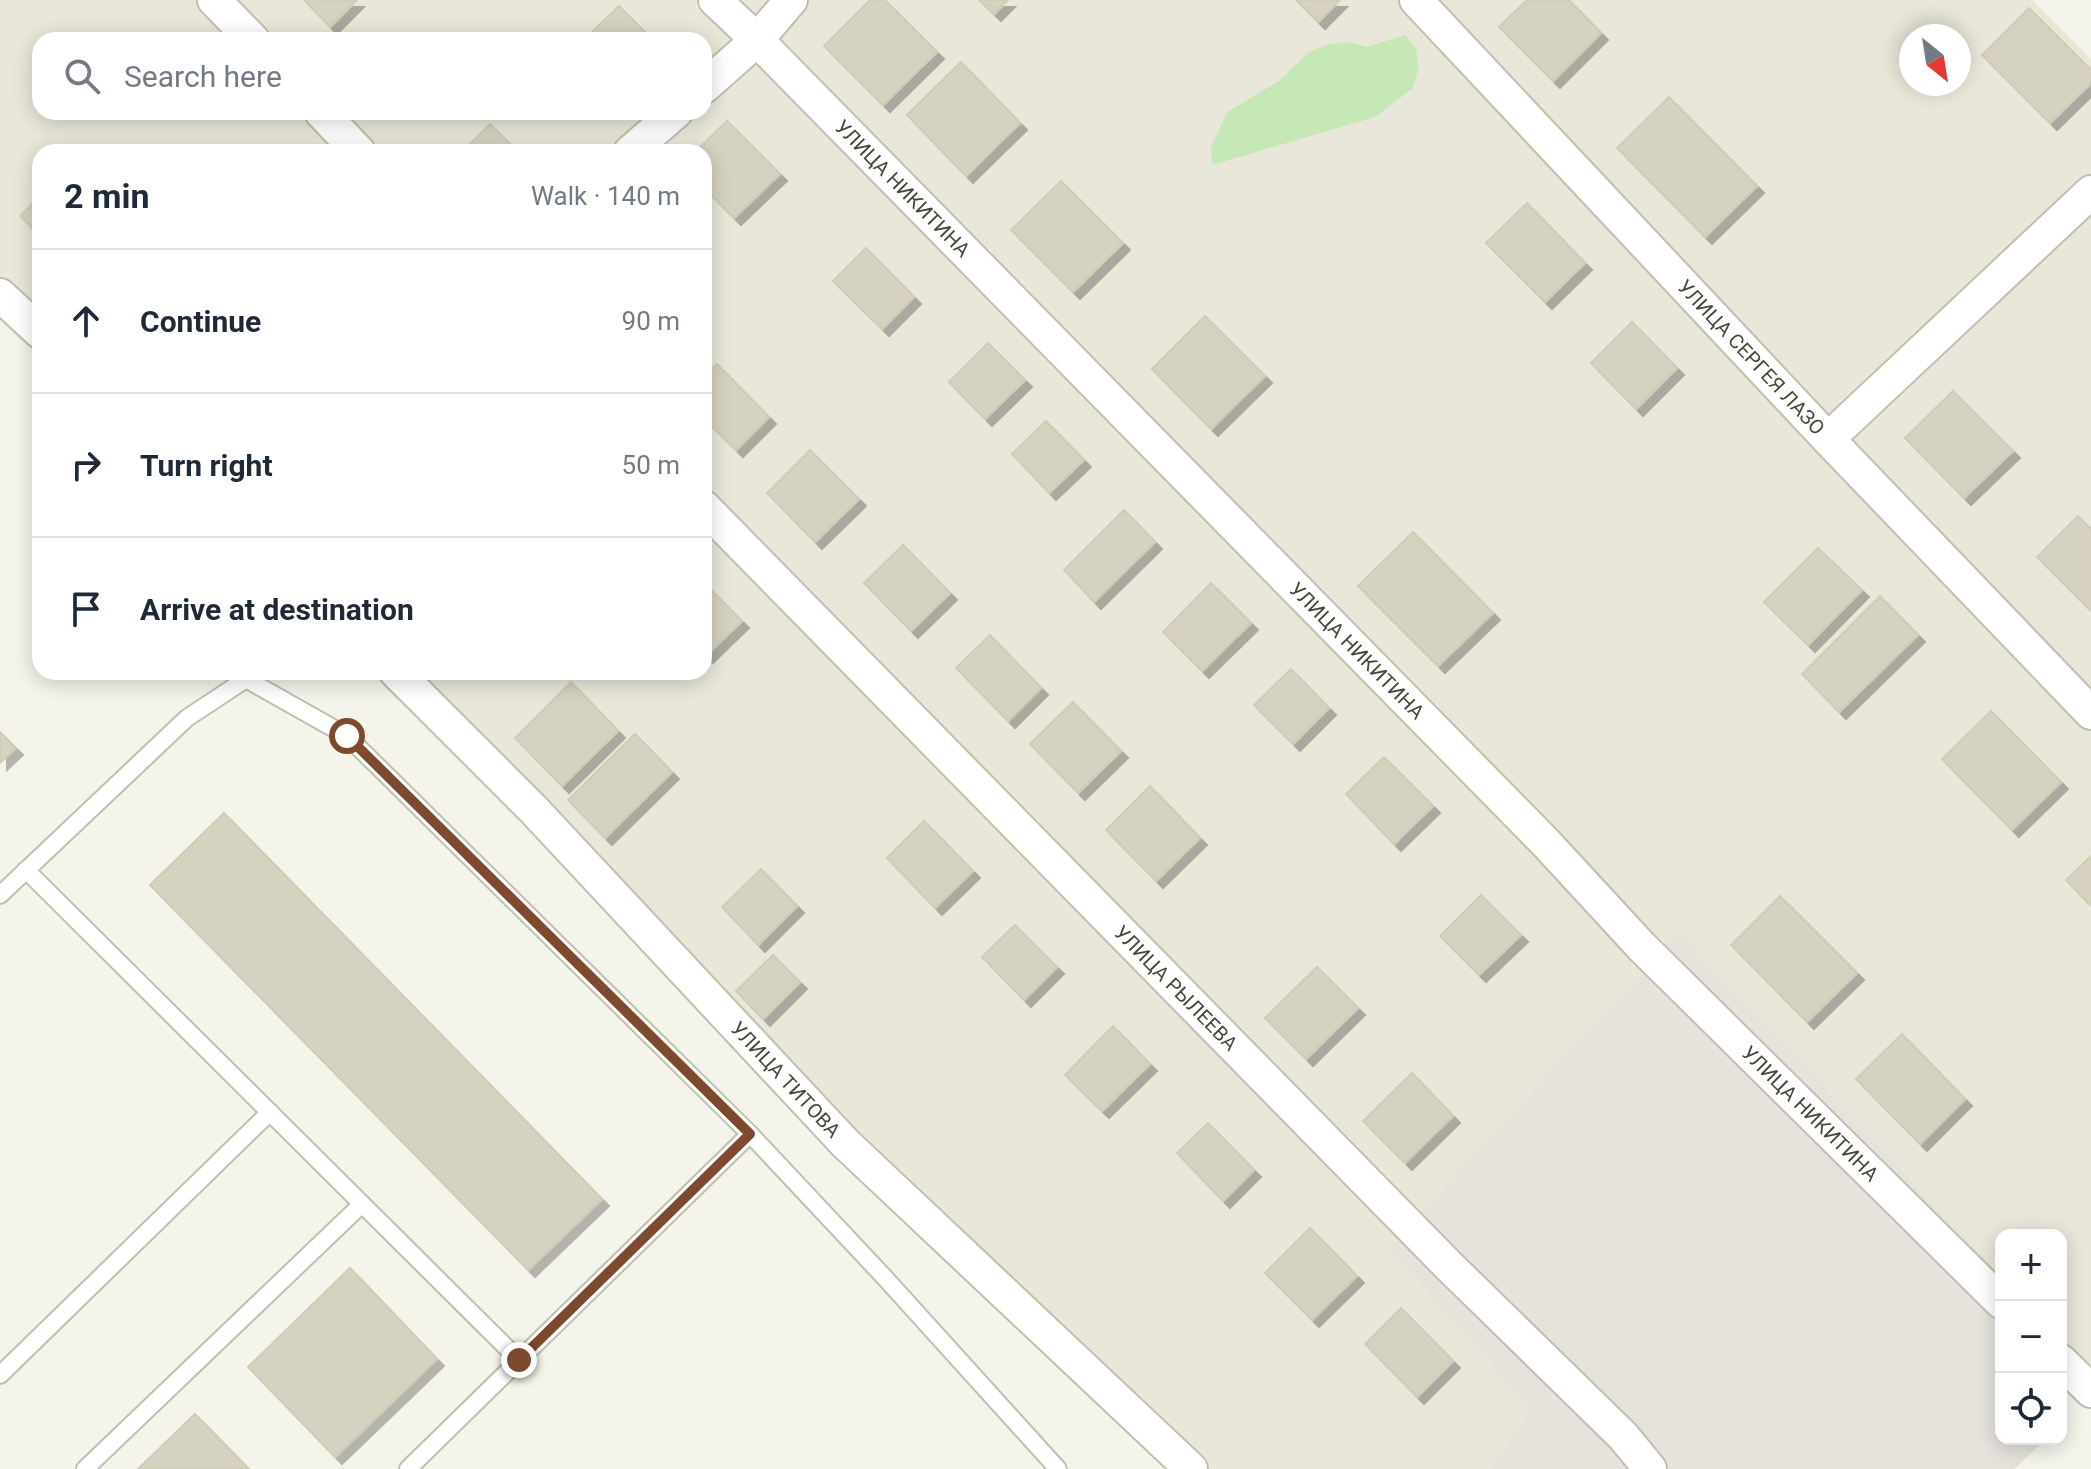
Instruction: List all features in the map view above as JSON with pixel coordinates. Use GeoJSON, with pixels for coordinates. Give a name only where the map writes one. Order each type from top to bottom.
{"type":"FeatureCollection","features":[{"type":"Feature","properties":{"kind":"street"},"geometry":{"type":"LineString","coordinates":[[214,0],[245,32]]}},
{"type":"Feature","properties":{"kind":"street","name":"УЛИЦА НИКИТИНА"},"geometry":{"type":"LineString","coordinates":[[715,0],[1546,843],[1641,946],[2000,1301]]}},
{"type":"Feature","properties":{"kind":"street"},"geometry":{"type":"LineString","coordinates":[[712,80],[757,40],[791,0]]}},
{"type":"Feature","properties":{"kind":"street","name":"УЛИЦА СЕРГЕЯ ЛАЗО"},"geometry":{"type":"LineString","coordinates":[[1416,0],[1828,439],[2091,713]]}},
{"type":"Feature","properties":{"kind":"street"},"geometry":{"type":"LineString","coordinates":[[329,120],[351,144]]}},
{"type":"Feature","properties":{"kind":"street"},"geometry":{"type":"LineString","coordinates":[[639,144],[667,120]]}},
{"type":"Feature","properties":{"kind":"street"},"geometry":{"type":"LineString","coordinates":[[1828,439],[2091,192]]}},
{"type":"Feature","properties":{"kind":"street"},"geometry":{"type":"LineString","coordinates":[[0,295],[32,325]]}},
{"type":"Feature","properties":{"kind":"street","name":"УЛИЦА РЫЛЕЕВА"},"geometry":{"type":"LineString","coordinates":[[712,515],[1438,1255],[1623,1436],[1650,1469]]}},
{"type":"Feature","properties":{"kind":"street","name":"УЛИЦА ТИТОВА"},"geometry":{"type":"LineString","coordinates":[[404,680],[533,809],[845,1143],[1191,1469]]}},
{"type":"Feature","properties":{"kind":"street"},"geometry":{"type":"LineString","coordinates":[[2067,1367],[2091,1391]]}},
{"type":"Feature","properties":{"kind":"lane"},"geometry":{"type":"LineString","coordinates":[[0,895],[187,718],[239,680]]}},
{"type":"Feature","properties":{"kind":"lane"},"geometry":{"type":"LineString","coordinates":[[254,680],[347,736],[750,1134],[1058,1469]]}},
{"type":"Feature","properties":{"kind":"lane"},"geometry":{"type":"LineString","coordinates":[[26,870],[519,1360]]}},
{"type":"Feature","properties":{"kind":"lane"},"geometry":{"type":"LineString","coordinates":[[0,1375],[270,1112]]}},
{"type":"Feature","properties":{"kind":"lane"},"geometry":{"type":"LineString","coordinates":[[408,1469],[750,1134]]}},
{"type":"Feature","properties":{"kind":"lane"},"geometry":{"type":"LineString","coordinates":[[85,1469],[362,1204]]}},
{"type":"Feature","properties":{"kind":"shaded area"},"geometry":{"type":"Polygon","coordinates":[[[0,0],[2032,0],[2091,59],[2091,1370],[2067,1344],[2067,1229],[1995,1229],[1995,1269],[1679,934],[1532,1409],[1490,1469],[1205,1469],[377,680],[712,680],[712,144],[32,144],[32,350],[0,320],[0,0]]]}},
{"type":"Feature","properties":{"kind":"shaded area"},"geometry":{"type":"Polygon","coordinates":[[[1679,933],[1995,1269],[1995,1445],[2040,1445],[2014,1469],[1490,1469],[1531,1409],[1389,1248],[1679,933]]]}},
{"type":"Feature","properties":{"kind":"green space"},"geometry":{"type":"Polygon","coordinates":[[[1405,35],[1416,50],[1419,67],[1413,88],[1375,117],[1212,165],[1211,147],[1227,112],[1279,81],[1308,53],[1325,45],[1348,42],[1367,47],[1405,35]]]}},
{"type":"Feature","properties":{"kind":"building"},"geometry":{"type":"Polygon","coordinates":[[[304,0],[357,0],[330,27],[304,0]]]}},
{"type":"Feature","properties":{"kind":"building"},"geometry":{"type":"Polygon","coordinates":[[[870,0],[885,0],[937,52],[883,105],[824,46],[870,0]]]}},
{"type":"Feature","properties":{"kind":"building"},"geometry":{"type":"Polygon","coordinates":[[[979,0],[1008,0],[994,14],[979,0]]]}},
{"type":"Feature","properties":{"kind":"building"},"geometry":{"type":"Polygon","coordinates":[[[1296,0],[1340,0],[1318,22],[1296,0]]]}},
{"type":"Feature","properties":{"kind":"building"},"geometry":{"type":"Polygon","coordinates":[[[1527,0],[1569,0],[1601,33],[1553,81],[1499,27],[1527,0]]]}},
{"type":"Feature","properties":{"kind":"building"},"geometry":{"type":"Polygon","coordinates":[[[619,6],[645,32],[592,32],[619,6]]]}},
{"type":"Feature","properties":{"kind":"building"},"geometry":{"type":"Polygon","coordinates":[[[2029,8],[2091,70],[2091,83],[2050,123],[1982,55],[2029,8]]]}},
{"type":"Feature","properties":{"kind":"building"},"geometry":{"type":"Polygon","coordinates":[[[961,62],[1020,123],[966,176],[907,115],[961,62]]]}},
{"type":"Feature","properties":{"kind":"building"},"geometry":{"type":"Polygon","coordinates":[[[1669,97],[1757,186],[1705,237],[1617,148],[1669,97]]]}},
{"type":"Feature","properties":{"kind":"building"},"geometry":{"type":"Polygon","coordinates":[[[727,121],[780,174],[734,218],[712,196],[712,144],[703,144],[727,121]]]}},
{"type":"Feature","properties":{"kind":"building"},"geometry":{"type":"Polygon","coordinates":[[[490,124],[510,144],[470,144],[490,124]]]}},
{"type":"Feature","properties":{"kind":"building"},"geometry":{"type":"Polygon","coordinates":[[[1061,181],[1123,243],[1073,292],[1011,230],[1061,181]]]}},
{"type":"Feature","properties":{"kind":"building"},"geometry":{"type":"Polygon","coordinates":[[[1527,203],[1585,263],[1545,302],[1486,243],[1527,203]]]}},
{"type":"Feature","properties":{"kind":"building"},"geometry":{"type":"Polygon","coordinates":[[[32,204],[32,228],[20,216],[32,204]]]}},
{"type":"Feature","properties":{"kind":"building"},"geometry":{"type":"Polygon","coordinates":[[[866,248],[914,297],[882,329],[833,281],[866,248]]]}},
{"type":"Feature","properties":{"kind":"building"},"geometry":{"type":"Polygon","coordinates":[[[1205,316],[1265,376],[1211,429],[1152,369],[1205,316]]]}},
{"type":"Feature","properties":{"kind":"building"},"geometry":{"type":"Polygon","coordinates":[[[1632,322],[1677,368],[1636,409],[1591,363],[1632,322]]]}},
{"type":"Feature","properties":{"kind":"building"},"geometry":{"type":"Polygon","coordinates":[[[988,343],[1025,380],[985,419],[949,382],[988,343]]]}},
{"type":"Feature","properties":{"kind":"building"},"geometry":{"type":"Polygon","coordinates":[[[717,364],[769,417],[736,450],[712,427],[712,369],[717,364]]]}},
{"type":"Feature","properties":{"kind":"building"},"geometry":{"type":"Polygon","coordinates":[[[1953,391],[2013,451],[1964,498],[1905,438],[1953,391]]]}},
{"type":"Feature","properties":{"kind":"building"},"geometry":{"type":"Polygon","coordinates":[[[1046,421],[1084,460],[1049,493],[1012,454],[1046,421]]]}},
{"type":"Feature","properties":{"kind":"building"},"geometry":{"type":"Polygon","coordinates":[[[810,450],[859,499],[815,542],[767,493],[810,450]]]}},
{"type":"Feature","properties":{"kind":"building"},"geometry":{"type":"Polygon","coordinates":[[[1124,510],[1155,542],[1094,602],[1064,570],[1124,510]]]}},
{"type":"Feature","properties":{"kind":"building"},"geometry":{"type":"Polygon","coordinates":[[[2078,516],[2091,530],[2091,611],[2037,557],[2078,516]]]}},
{"type":"Feature","properties":{"kind":"building"},"geometry":{"type":"Polygon","coordinates":[[[1413,532],[1493,613],[1438,666],[1358,586],[1413,532]]]}},
{"type":"Feature","properties":{"kind":"building"},"geometry":{"type":"Polygon","coordinates":[[[903,545],[950,593],[911,631],[864,583],[903,545]]]}},
{"type":"Feature","properties":{"kind":"building"},"geometry":{"type":"Polygon","coordinates":[[[1818,548],[1862,590],[1808,645],[1764,602],[1818,548]]]}},
{"type":"Feature","properties":{"kind":"building"},"geometry":{"type":"Polygon","coordinates":[[[1211,583],[1251,623],[1202,671],[1163,632],[1211,583]]]}},
{"type":"Feature","properties":{"kind":"building"},"geometry":{"type":"Polygon","coordinates":[[[712,591],[742,621],[712,650],[712,591]]]}},
{"type":"Feature","properties":{"kind":"building"},"geometry":{"type":"Polygon","coordinates":[[[1880,596],[1918,635],[1839,712],[1802,674],[1880,596]]]}},
{"type":"Feature","properties":{"kind":"building"},"geometry":{"type":"Polygon","coordinates":[[[990,635],[1041,688],[1008,721],[956,668],[990,635]]]}},
{"type":"Feature","properties":{"kind":"building"},"geometry":{"type":"Polygon","coordinates":[[[1291,669],[1329,708],[1293,744],[1254,705],[1291,669]]]}},
{"type":"Feature","properties":{"kind":"building"},"geometry":{"type":"Polygon","coordinates":[[[571,682],[618,731],[562,786],[515,738],[571,682]]]}},
{"type":"Feature","properties":{"kind":"building"},"geometry":{"type":"Polygon","coordinates":[[[1073,702],[1121,751],[1078,793],[1030,744],[1073,702]]]}},
{"type":"Feature","properties":{"kind":"building"},"geometry":{"type":"Polygon","coordinates":[[[1991,711],[2061,782],[2012,830],[1942,759],[1991,711]]]}},
{"type":"Feature","properties":{"kind":"building"},"geometry":{"type":"Polygon","coordinates":[[[0,732],[16,748],[0,763],[0,732]]]}},
{"type":"Feature","properties":{"kind":"building"},"geometry":{"type":"Polygon","coordinates":[[[635,734],[672,772],[605,838],[568,800],[635,734]]]}},
{"type":"Feature","properties":{"kind":"building"},"geometry":{"type":"Polygon","coordinates":[[[1384,757],[1433,806],[1394,844],[1346,794],[1384,757]]]}},
{"type":"Feature","properties":{"kind":"building"},"geometry":{"type":"Polygon","coordinates":[[[1150,786],[1200,838],[1156,881],[1106,830],[1150,786]]]}},
{"type":"Feature","properties":{"kind":"building"},"geometry":{"type":"Polygon","coordinates":[[[224,813],[602,1199],[528,1270],[150,885],[224,813]]]}},
{"type":"Feature","properties":{"kind":"building"},"geometry":{"type":"Polygon","coordinates":[[[924,821],[973,871],[935,908],[887,858],[924,821]]]}},
{"type":"Feature","properties":{"kind":"building"},"geometry":{"type":"Polygon","coordinates":[[[2091,856],[2091,906],[2066,880],[2091,856]]]}},
{"type":"Feature","properties":{"kind":"building"},"geometry":{"type":"Polygon","coordinates":[[[761,869],[797,906],[758,945],[722,907],[761,869]]]}},
{"type":"Feature","properties":{"kind":"building"},"geometry":{"type":"Polygon","coordinates":[[[1481,895],[1521,935],[1479,975],[1440,936],[1481,895]]]}},
{"type":"Feature","properties":{"kind":"building"},"geometry":{"type":"Polygon","coordinates":[[[1780,896],[1857,973],[1807,1022],[1731,945],[1780,896]]]}},
{"type":"Feature","properties":{"kind":"building"},"geometry":{"type":"Polygon","coordinates":[[[1015,925],[1057,967],[1024,1000],[982,957],[1015,925]]]}},
{"type":"Feature","properties":{"kind":"building"},"geometry":{"type":"Polygon","coordinates":[[[773,955],[800,982],[763,1019],[736,991],[773,955]]]}},
{"type":"Feature","properties":{"kind":"building"},"geometry":{"type":"Polygon","coordinates":[[[1317,967],[1358,1008],[1306,1059],[1265,1018],[1317,967]]]}},
{"type":"Feature","properties":{"kind":"building"},"geometry":{"type":"Polygon","coordinates":[[[1113,1026],[1150,1064],[1102,1111],[1065,1075],[1113,1026]]]}},
{"type":"Feature","properties":{"kind":"building"},"geometry":{"type":"Polygon","coordinates":[[[1902,1034],[1965,1099],[1920,1144],[1856,1079],[1902,1034]]]}},
{"type":"Feature","properties":{"kind":"building"},"geometry":{"type":"Polygon","coordinates":[[[1412,1073],[1453,1116],[1405,1163],[1363,1121],[1412,1073]]]}},
{"type":"Feature","properties":{"kind":"building"},"geometry":{"type":"Polygon","coordinates":[[[1208,1123],[1254,1170],[1223,1201],[1177,1153],[1208,1123]]]}},
{"type":"Feature","properties":{"kind":"building"},"geometry":{"type":"Polygon","coordinates":[[[1310,1228],[1357,1276],[1312,1320],[1265,1273],[1310,1228]]]}},
{"type":"Feature","properties":{"kind":"building"},"geometry":{"type":"Polygon","coordinates":[[[350,1268],[437,1359],[335,1457],[248,1367],[350,1268]]]}},
{"type":"Feature","properties":{"kind":"building"},"geometry":{"type":"Polygon","coordinates":[[[1401,1308],[1453,1361],[1417,1397],[1365,1344],[1401,1308]]]}},
{"type":"Feature","properties":{"kind":"building"},"geometry":{"type":"Polygon","coordinates":[[[195,1414],[249,1469],[138,1469],[195,1414]]]}},
{"type":"Feature","properties":{"kind":"route"},"geometry":{"type":"LineString","coordinates":[[347,736],[750,1134],[519,1360]]}}]}
